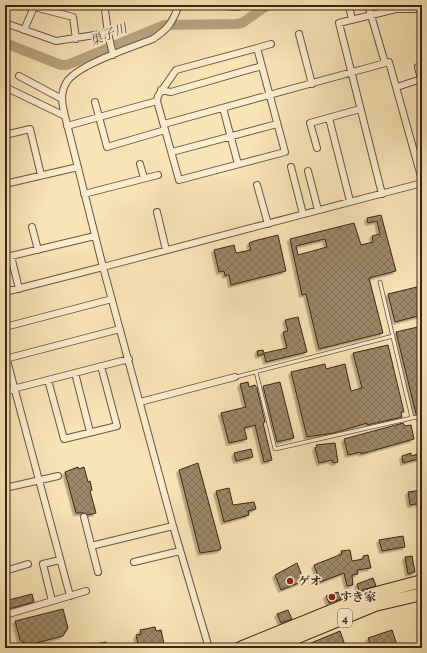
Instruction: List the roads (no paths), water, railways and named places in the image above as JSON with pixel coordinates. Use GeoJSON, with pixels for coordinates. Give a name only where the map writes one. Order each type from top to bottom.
{"type":"FeatureCollection","features":[{"type":"Feature","properties":{"kind":"highway","name":"4"},"geometry":{"type":"LineString","coordinates":[[240,648],[373,594],[422,581]]}},
{"type":"Feature","properties":{"kind":"highway","name":"4"},"geometry":{"type":"LineString","coordinates":[[271,648],[375,605],[422,594]]}},
{"type":"Feature","properties":{"kind":"street"},"geometry":{"type":"LineString","coordinates":[[179,5],[171,25],[153,39],[111,51],[71,76],[66,84],[62,98],[67,126],[103,267],[173,526],[209,648]]}},
{"type":"Feature","properties":{"kind":"street"},"geometry":{"type":"LineString","coordinates":[[219,5],[238,7],[240,5]]}},
{"type":"Feature","properties":{"kind":"street"},"geometry":{"type":"LineString","coordinates":[[349,5],[352,20]]}},
{"type":"Feature","properties":{"kind":"street"},"geometry":{"type":"LineString","coordinates":[[368,5],[385,63]]}},
{"type":"Feature","properties":{"kind":"street"},"geometry":{"type":"LineString","coordinates":[[24,30],[34,7],[73,17],[76,39]]}},
{"type":"Feature","properties":{"kind":"street"},"geometry":{"type":"LineString","coordinates":[[382,194],[339,23],[396,9],[422,10]]}},
{"type":"Feature","properties":{"kind":"street"},"geometry":{"type":"LineString","coordinates":[[104,10],[111,51]]}},
{"type":"Feature","properties":{"kind":"street"},"geometry":{"type":"LineString","coordinates":[[5,23],[56,42],[108,33]]}},
{"type":"Feature","properties":{"kind":"street"},"geometry":{"type":"LineString","coordinates":[[298,34],[312,84]]}},
{"type":"Feature","properties":{"kind":"street"},"geometry":{"type":"LineString","coordinates":[[257,48],[285,152],[179,180],[157,101],[161,90],[176,70],[271,44]]}},
{"type":"Feature","properties":{"kind":"street"},"geometry":{"type":"LineString","coordinates":[[5,292],[382,194],[422,182],[420,161],[389,62],[223,108],[107,147],[95,102]]}},
{"type":"Feature","properties":{"kind":"street"},"geometry":{"type":"LineString","coordinates":[[161,90],[171,92],[262,66]]}},
{"type":"Feature","properties":{"kind":"street"},"geometry":{"type":"LineString","coordinates":[[397,87],[421,79],[418,66]]}},
{"type":"Feature","properties":{"kind":"street"},"geometry":{"type":"LineString","coordinates":[[19,76],[62,98]]}},
{"type":"Feature","properties":{"kind":"street"},"geometry":{"type":"LineString","coordinates":[[5,87],[65,116]]}},
{"type":"Feature","properties":{"kind":"street"},"geometry":{"type":"LineString","coordinates":[[67,126],[157,101]]}},
{"type":"Feature","properties":{"kind":"street"},"geometry":{"type":"LineString","coordinates":[[223,108],[238,164]]}},
{"type":"Feature","properties":{"kind":"street"},"geometry":{"type":"LineString","coordinates":[[317,148],[310,123],[360,109]]}},
{"type":"Feature","properties":{"kind":"street"},"geometry":{"type":"LineString","coordinates":[[329,118],[350,202]]}},
{"type":"Feature","properties":{"kind":"street"},"geometry":{"type":"LineString","coordinates":[[172,152],[277,124]]}},
{"type":"Feature","properties":{"kind":"street"},"geometry":{"type":"LineString","coordinates":[[5,135],[30,129],[42,175]]}},
{"type":"Feature","properties":{"kind":"street"},"geometry":{"type":"LineString","coordinates":[[140,164],[144,178]]}},
{"type":"Feature","properties":{"kind":"street"},"geometry":{"type":"LineString","coordinates":[[5,184],[78,167]]}},
{"type":"Feature","properties":{"kind":"street"},"geometry":{"type":"LineString","coordinates":[[291,167],[303,214]]}},
{"type":"Feature","properties":{"kind":"street"},"geometry":{"type":"LineString","coordinates":[[308,171],[318,210]]}},
{"type":"Feature","properties":{"kind":"street"},"geometry":{"type":"LineString","coordinates":[[84,194],[158,175]]}},
{"type":"Feature","properties":{"kind":"street"},"geometry":{"type":"LineString","coordinates":[[257,185],[268,224]]}},
{"type":"Feature","properties":{"kind":"street"},"geometry":{"type":"LineString","coordinates":[[157,212],[166,250]]}},
{"type":"Feature","properties":{"kind":"street"},"geometry":{"type":"LineString","coordinates":[[32,227],[38,250]]}},
{"type":"Feature","properties":{"kind":"street"},"geometry":{"type":"LineString","coordinates":[[19,289],[12,256],[95,236]]}},
{"type":"Feature","properties":{"kind":"street"},"geometry":{"type":"LineString","coordinates":[[5,327],[112,299]]}},
{"type":"Feature","properties":{"kind":"street"},"geometry":{"type":"LineString","coordinates":[[70,596],[6,357],[120,329]]}},
{"type":"Feature","properties":{"kind":"street"},"geometry":{"type":"LineString","coordinates":[[5,391],[129,359]]}},
{"type":"Feature","properties":{"kind":"street"},"geometry":{"type":"LineString","coordinates":[[48,380],[64,439],[117,426],[101,366]]}},
{"type":"Feature","properties":{"kind":"street"},"geometry":{"type":"LineString","coordinates":[[75,373],[90,432]]}},
{"type":"Feature","properties":{"kind":"street"},"geometry":{"type":"LineString","coordinates":[[140,402],[235,377]]}},
{"type":"Feature","properties":{"kind":"street"},"geometry":{"type":"LineString","coordinates":[[5,488],[58,476]]}},
{"type":"Feature","properties":{"kind":"street"},"geometry":{"type":"LineString","coordinates":[[84,517],[98,572]]}},
{"type":"Feature","properties":{"kind":"street"},"geometry":{"type":"LineString","coordinates":[[91,546],[173,526]]}},
{"type":"Feature","properties":{"kind":"street"},"geometry":{"type":"LineString","coordinates":[[134,562],[180,551]]}},
{"type":"Feature","properties":{"kind":"street"},"geometry":{"type":"LineString","coordinates":[[52,601],[43,564],[60,560]]}},
{"type":"Feature","properties":{"kind":"street"},"geometry":{"type":"LineString","coordinates":[[5,570],[28,564]]}},
{"type":"Feature","properties":{"kind":"street"},"geometry":{"type":"LineString","coordinates":[[5,615],[86,591]]}},
{"type":"Feature","properties":{"kind":"lane"},"geometry":{"type":"LineString","coordinates":[[380,282],[412,418]]}},
{"type":"Feature","properties":{"kind":"lane"},"geometry":{"type":"LineString","coordinates":[[235,377],[393,336]]}},
{"type":"Feature","properties":{"kind":"lane"},"geometry":{"type":"LineString","coordinates":[[256,372],[274,449],[418,417],[422,428]]}},
{"type":"Feature","properties":{"kind":"waterway","name":"巣子川"},"geometry":{"type":"LineString","coordinates":[[5,43],[61,65],[67,65],[164,25],[242,23],[268,5]]}},
{"type":"Feature","properties":{"kind":"place","name":"ゲオ"},"geometry":{"type":"Point","coordinates":[290,581]}},
{"type":"Feature","properties":{"kind":"place","name":"すき家"},"geometry":{"type":"Point","coordinates":[332,597]}}]}
